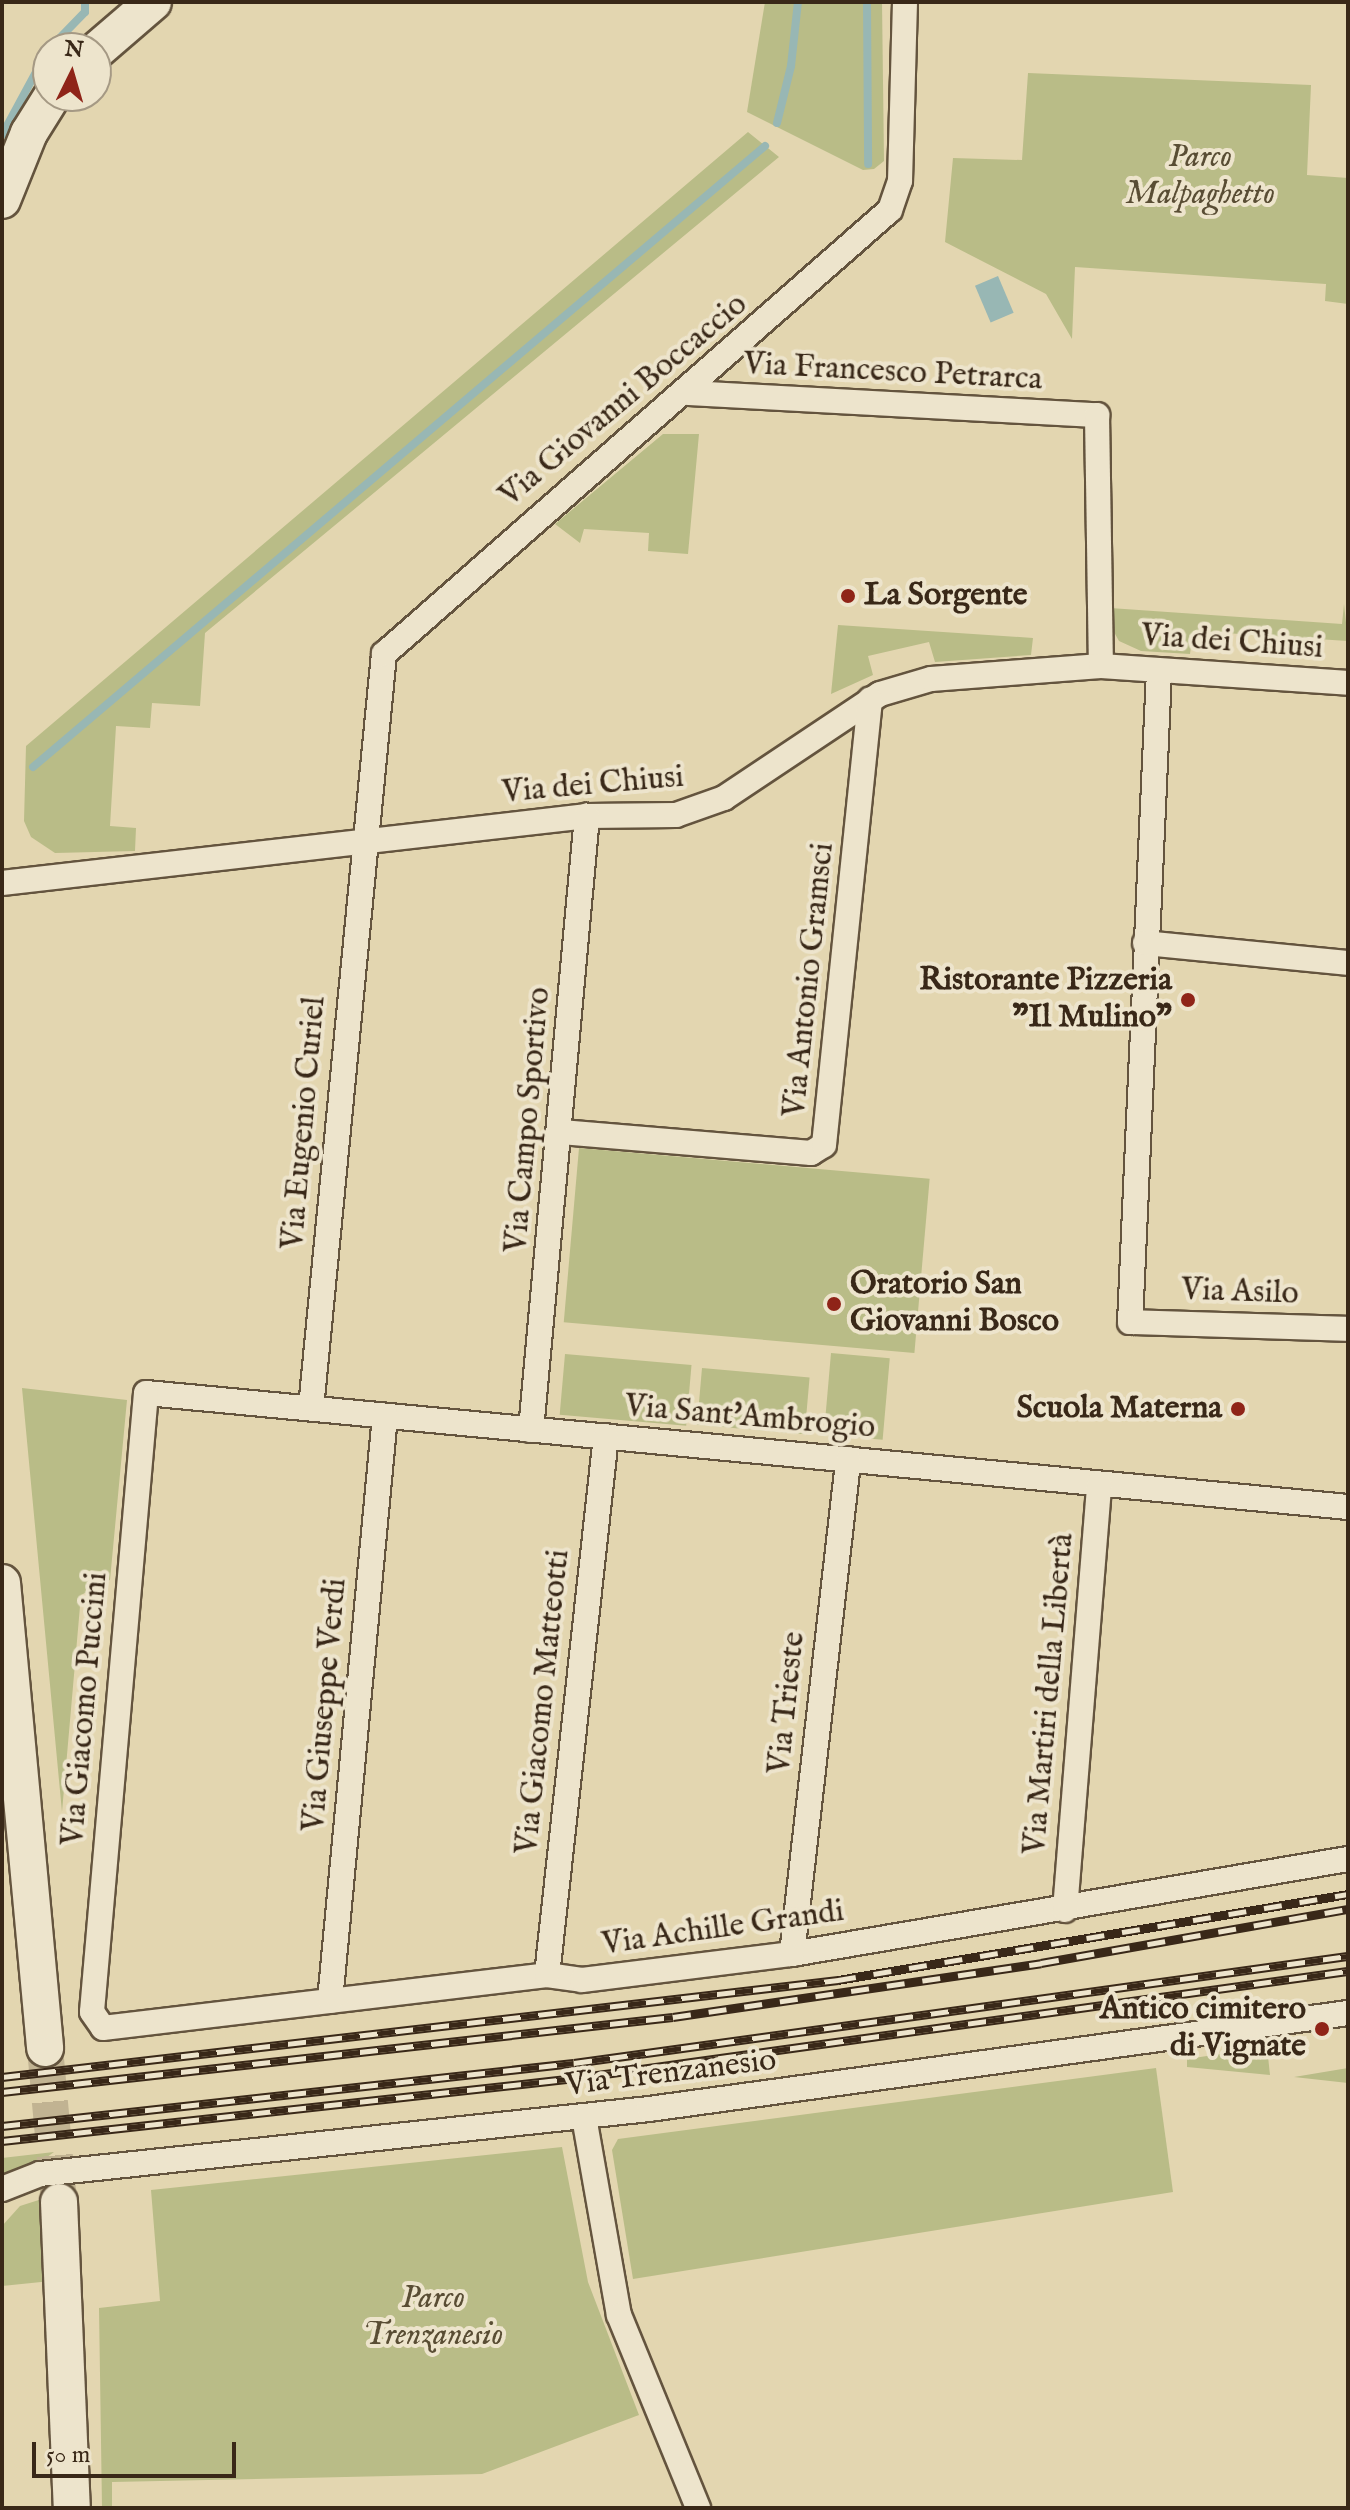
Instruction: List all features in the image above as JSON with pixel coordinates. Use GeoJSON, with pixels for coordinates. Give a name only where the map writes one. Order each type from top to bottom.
{"type":"FeatureCollection","features":[{"type":"Feature","properties":{"kind":"street"},"geometry":{"type":"LineString","coordinates":[[112,37],[153,2]]}},
{"type":"Feature","properties":{"kind":"street","name":"Via Giovanni Boccaccio"},"geometry":{"type":"LineString","coordinates":[[364,843],[381,663],[387,649],[687,393],[895,203],[905,2]]}},
{"type":"Feature","properties":{"kind":"street"},"geometry":{"type":"LineString","coordinates":[[2,200],[29,133],[42,112]]}},
{"type":"Feature","properties":{"kind":"street","name":"Via Francesco Petrarca"},"geometry":{"type":"LineString","coordinates":[[687,393],[1097,415],[1101,666]]}},
{"type":"Feature","properties":{"kind":"street","name":"Via dei Chiusi"},"geometry":{"type":"LineString","coordinates":[[2,883],[587,816],[664,817],[707,806],[870,699],[931,679],[1101,666],[1348,683]]}},
{"type":"Feature","properties":{"kind":"street"},"geometry":{"type":"LineString","coordinates":[[1159,672],[1145,943],[1348,963]]}},
{"type":"Feature","properties":{"kind":"street","name":"Via Antonio Gramsci"},"geometry":{"type":"LineString","coordinates":[[561,1132],[811,1153],[824,1145],[870,699]]}},
{"type":"Feature","properties":{"kind":"street","name":"Via Campo Sportivo"},"geometry":{"type":"LineString","coordinates":[[531,1430],[561,1132],[587,816]]}},
{"type":"Feature","properties":{"kind":"street","name":"Via Eugenio Curiel"},"geometry":{"type":"LineString","coordinates":[[311,1408],[364,843]]}},
{"type":"Feature","properties":{"kind":"street","name":"Via Asilo"},"geometry":{"type":"LineString","coordinates":[[1145,943],[1130,1322],[1348,1329]]}},
{"type":"Feature","properties":{"kind":"street","name":"Via Sant'Ambrogio"},"geometry":{"type":"LineString","coordinates":[[146,1393],[1348,1507]]}},
{"type":"Feature","properties":{"kind":"street","name":"Via Giacomo Puccini"},"geometry":{"type":"LineString","coordinates":[[103,2028],[92,2012],[146,1393]]}},
{"type":"Feature","properties":{"kind":"street","name":"Via Giuseppe Verdi"},"geometry":{"type":"LineString","coordinates":[[330,2001],[385,1416]]}},
{"type":"Feature","properties":{"kind":"street","name":"Via Giacomo Matteotti"},"geometry":{"type":"LineString","coordinates":[[547,1975],[606,1436]]}},
{"type":"Feature","properties":{"kind":"street","name":"Via Trieste"},"geometry":{"type":"LineString","coordinates":[[792,1954],[848,1459]]}},
{"type":"Feature","properties":{"kind":"street","name":"Via Martiri della Libertà"},"geometry":{"type":"LineString","coordinates":[[1065,1910],[1099,1484]]}},
{"type":"Feature","properties":{"kind":"street"},"geometry":{"type":"LineString","coordinates":[[2,1583],[45,2048]]}},
{"type":"Feature","properties":{"kind":"street","name":"Via Achille Grandi"},"geometry":{"type":"LineString","coordinates":[[103,2028],[547,1975],[582,1980],[792,1954],[1065,1910],[1348,1859]]}},
{"type":"Feature","properties":{"kind":"street","name":"Via Trenzanesio"},"geometry":{"type":"LineString","coordinates":[[2,2189],[40,2174],[584,2117],[1133,2046],[1348,2013]]}},
{"type":"Feature","properties":{"kind":"street"},"geometry":{"type":"LineString","coordinates":[[584,2117],[619,2315],[698,2508]]}},
{"type":"Feature","properties":{"kind":"street"},"geometry":{"type":"LineString","coordinates":[[59,2202],[72,2508]]}},
{"type":"Feature","properties":{"kind":"green space"},"geometry":{"type":"Polygon","coordinates":[[[765,2],[882,2],[884,161],[874,169],[863,170],[747,112],[765,2]]]}},
{"type":"Feature","properties":{"kind":"green space","name":"Parco Malpaghetto"},"geometry":{"type":"Polygon","coordinates":[[[1028,73],[1311,85],[1307,175],[1348,178],[1348,304],[1325,301],[1326,284],[1075,267],[1072,339],[1046,294],[945,242],[953,158],[1022,160],[1028,73]]]}},
{"type":"Feature","properties":{"kind":"green space"},"geometry":{"type":"Polygon","coordinates":[[[748,132],[779,157],[205,633],[200,706],[152,703],[150,728],[116,726],[110,826],[136,828],[135,851],[55,853],[31,837],[24,821],[26,746],[748,132]]]}},
{"type":"Feature","properties":{"kind":"green space"},"geometry":{"type":"Polygon","coordinates":[[[663,434],[699,434],[688,554],[648,551],[649,533],[584,529],[580,543],[555,524],[663,434]]]}},
{"type":"Feature","properties":{"kind":"green space"},"geometry":{"type":"Polygon","coordinates":[[[1344,604],[1348,641],[1193,631],[1190,654],[1141,651],[1119,641],[1110,625],[1110,608],[1342,624],[1344,604]]]}},
{"type":"Feature","properties":{"kind":"green space"},"geometry":{"type":"Polygon","coordinates":[[[838,625],[1033,638],[1031,655],[935,662],[929,642],[868,656],[873,675],[831,694],[838,625]]]}},
{"type":"Feature","properties":{"kind":"green space"},"geometry":{"type":"Polygon","coordinates":[[[579,1148],[930,1179],[914,1353],[564,1322],[579,1148]]]}},
{"type":"Feature","properties":{"kind":"green space"},"geometry":{"type":"Polygon","coordinates":[[[831,1353],[890,1358],[883,1440],[824,1435],[831,1353]]]}},
{"type":"Feature","properties":{"kind":"green space"},"geometry":{"type":"Polygon","coordinates":[[[565,1354],[692,1365],[686,1426],[560,1415],[565,1354]]]}},
{"type":"Feature","properties":{"kind":"green space"},"geometry":{"type":"Polygon","coordinates":[[[702,1368],[810,1377],[805,1434],[697,1425],[702,1368]]]}},
{"type":"Feature","properties":{"kind":"green space"},"geometry":{"type":"Polygon","coordinates":[[[22,1388],[127,1400],[110,1580],[81,1595],[62,1812],[22,1388]]]}},
{"type":"Feature","properties":{"kind":"green space"},"geometry":{"type":"Polygon","coordinates":[[[1267,2047],[1270,2075],[1187,2067],[1187,2059],[1267,2047]]]}},
{"type":"Feature","properties":{"kind":"green space"},"geometry":{"type":"Polygon","coordinates":[[[1156,2068],[1173,2192],[633,2279],[612,2150],[618,2139],[1156,2068]]]}},
{"type":"Feature","properties":{"kind":"green space"},"geometry":{"type":"Polygon","coordinates":[[[1348,2068],[1348,2083],[1294,2077],[1348,2068]]]}},
{"type":"Feature","properties":{"kind":"green space","name":"Parco Trenzanesio"},"geometry":{"type":"Polygon","coordinates":[[[562,2147],[588,2282],[639,2415],[482,2474],[112,2482],[112,2508],[102,2508],[99,2308],[160,2301],[151,2190],[562,2147]]]}},
{"type":"Feature","properties":{"kind":"green space"},"geometry":{"type":"Polygon","coordinates":[[[54,2152],[43,2160],[2,2174],[2,2158],[54,2152]]]}},
{"type":"Feature","properties":{"kind":"green space"},"geometry":{"type":"Polygon","coordinates":[[[45,2198],[51,2281],[2,2286],[2,2226],[20,2206],[45,2198]]]}},
{"type":"Feature","properties":{"kind":"water"},"geometry":{"type":"Polygon","coordinates":[[[998,276],[1014,313],[991,323],[975,286],[998,276]]]}},
{"type":"Feature","properties":{"kind":"waterway"},"geometry":{"type":"LineString","coordinates":[[66,32],[85,12],[85,2]]}},
{"type":"Feature","properties":{"kind":"waterway"},"geometry":{"type":"LineString","coordinates":[[777,123],[791,66],[798,2]]}},
{"type":"Feature","properties":{"kind":"waterway"},"geometry":{"type":"LineString","coordinates":[[867,2],[868,164]]}},
{"type":"Feature","properties":{"kind":"waterway"},"geometry":{"type":"LineString","coordinates":[[2,135],[32,80]]}},
{"type":"Feature","properties":{"kind":"waterway"},"geometry":{"type":"LineString","coordinates":[[33,767],[765,146]]}},
{"type":"Feature","properties":{"kind":"tunnel"},"geometry":{"type":"LineString","coordinates":[[45,2048],[59,2202]]}},
{"type":"Feature","properties":{"kind":"railway"},"geometry":{"type":"LineString","coordinates":[[2,2077],[838,1980],[1348,1894]]}},
{"type":"Feature","properties":{"kind":"railway"},"geometry":{"type":"LineString","coordinates":[[2,2092],[673,2017],[1041,1963],[1348,1909]]}},
{"type":"Feature","properties":{"kind":"railway"},"geometry":{"type":"LineString","coordinates":[[2,2126],[574,2063],[1348,1956]]}},
{"type":"Feature","properties":{"kind":"railway"},"geometry":{"type":"LineString","coordinates":[[2,2141],[576,2078],[1348,1971]]}},
{"type":"Feature","properties":{"kind":"place","name":"La Sorgente"},"geometry":{"type":"Point","coordinates":[848,596]}},
{"type":"Feature","properties":{"kind":"place","name":"Ristorante Pizzeria \"Il Mulino\""},"geometry":{"type":"Point","coordinates":[1188,1000]}},
{"type":"Feature","properties":{"kind":"place","name":"Oratorio San Giovanni Bosco"},"geometry":{"type":"Point","coordinates":[834,1304]}},
{"type":"Feature","properties":{"kind":"place","name":"Scuola Materna"},"geometry":{"type":"Point","coordinates":[1238,1409]}},
{"type":"Feature","properties":{"kind":"place","name":"Antico cimitero di Vignate"},"geometry":{"type":"Point","coordinates":[1322,2029]}}]}
